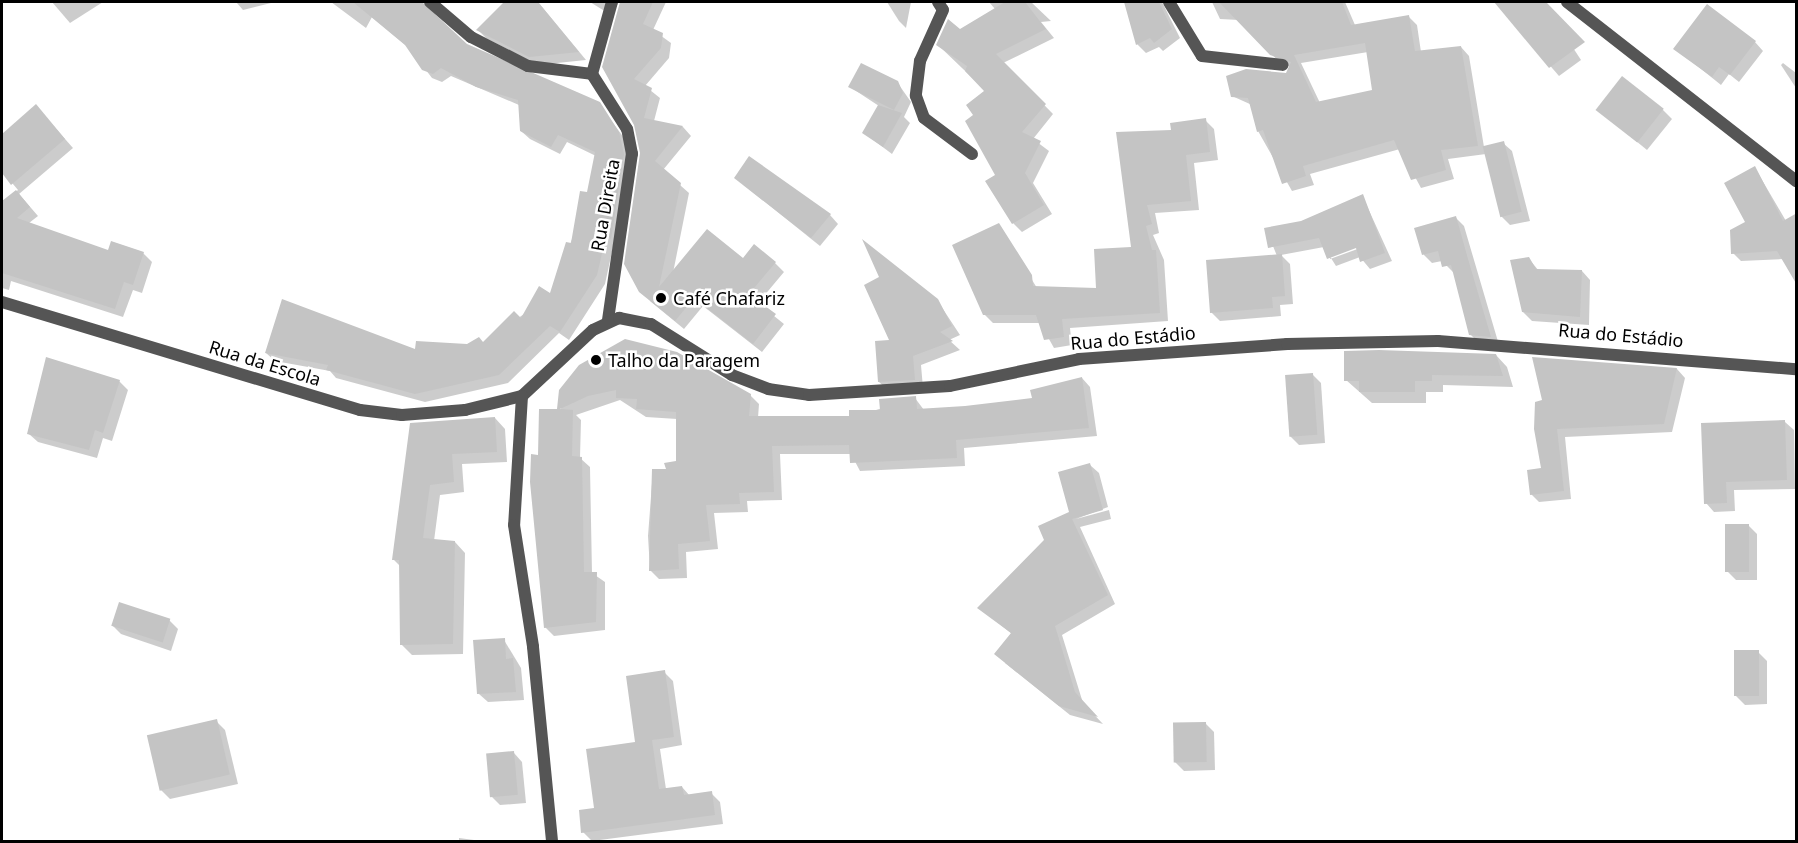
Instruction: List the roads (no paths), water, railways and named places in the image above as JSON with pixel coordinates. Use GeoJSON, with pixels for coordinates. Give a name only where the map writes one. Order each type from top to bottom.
{"type":"FeatureCollection","features":[{"type":"Feature","properties":{"kind":"street"},"geometry":{"type":"LineString","coordinates":[[430,2],[471,37],[528,66],[592,74],[612,2]]}},
{"type":"Feature","properties":{"kind":"street"},"geometry":{"type":"LineString","coordinates":[[938,2],[943,10],[920,60],[916,96],[924,118],[972,154]]}},
{"type":"Feature","properties":{"kind":"street"},"geometry":{"type":"LineString","coordinates":[[1169,2],[1202,56],[1283,65]]}},
{"type":"Feature","properties":{"kind":"street"},"geometry":{"type":"LineString","coordinates":[[1567,2],[1797,181]]}},
{"type":"Feature","properties":{"kind":"street","name":"Rua Direita"},"geometry":{"type":"LineString","coordinates":[[592,74],[627,129],[632,154],[609,320]]}},
{"type":"Feature","properties":{"kind":"street","name":"Rua da Escola"},"geometry":{"type":"LineString","coordinates":[[2,302],[360,411],[402,415],[465,410],[522,396]]}},
{"type":"Feature","properties":{"kind":"street"},"geometry":{"type":"LineString","coordinates":[[552,842],[533,647],[514,525],[522,396],[609,320]]}},
{"type":"Feature","properties":{"kind":"street","name":"Rua do Estádio"},"geometry":{"type":"LineString","coordinates":[[609,320],[651,324],[732,375],[768,389],[809,395],[950,386],[1079,359],[1287,344],[1438,341],[1797,369]]}},
{"type":"Feature","properties":{"kind":"place","name":"Café Chafariz"},"geometry":{"type":"Point","coordinates":[661,298]}},
{"type":"Feature","properties":{"kind":"place","name":"Talho da Paragem"},"geometry":{"type":"Point","coordinates":[596,360]}}]}
